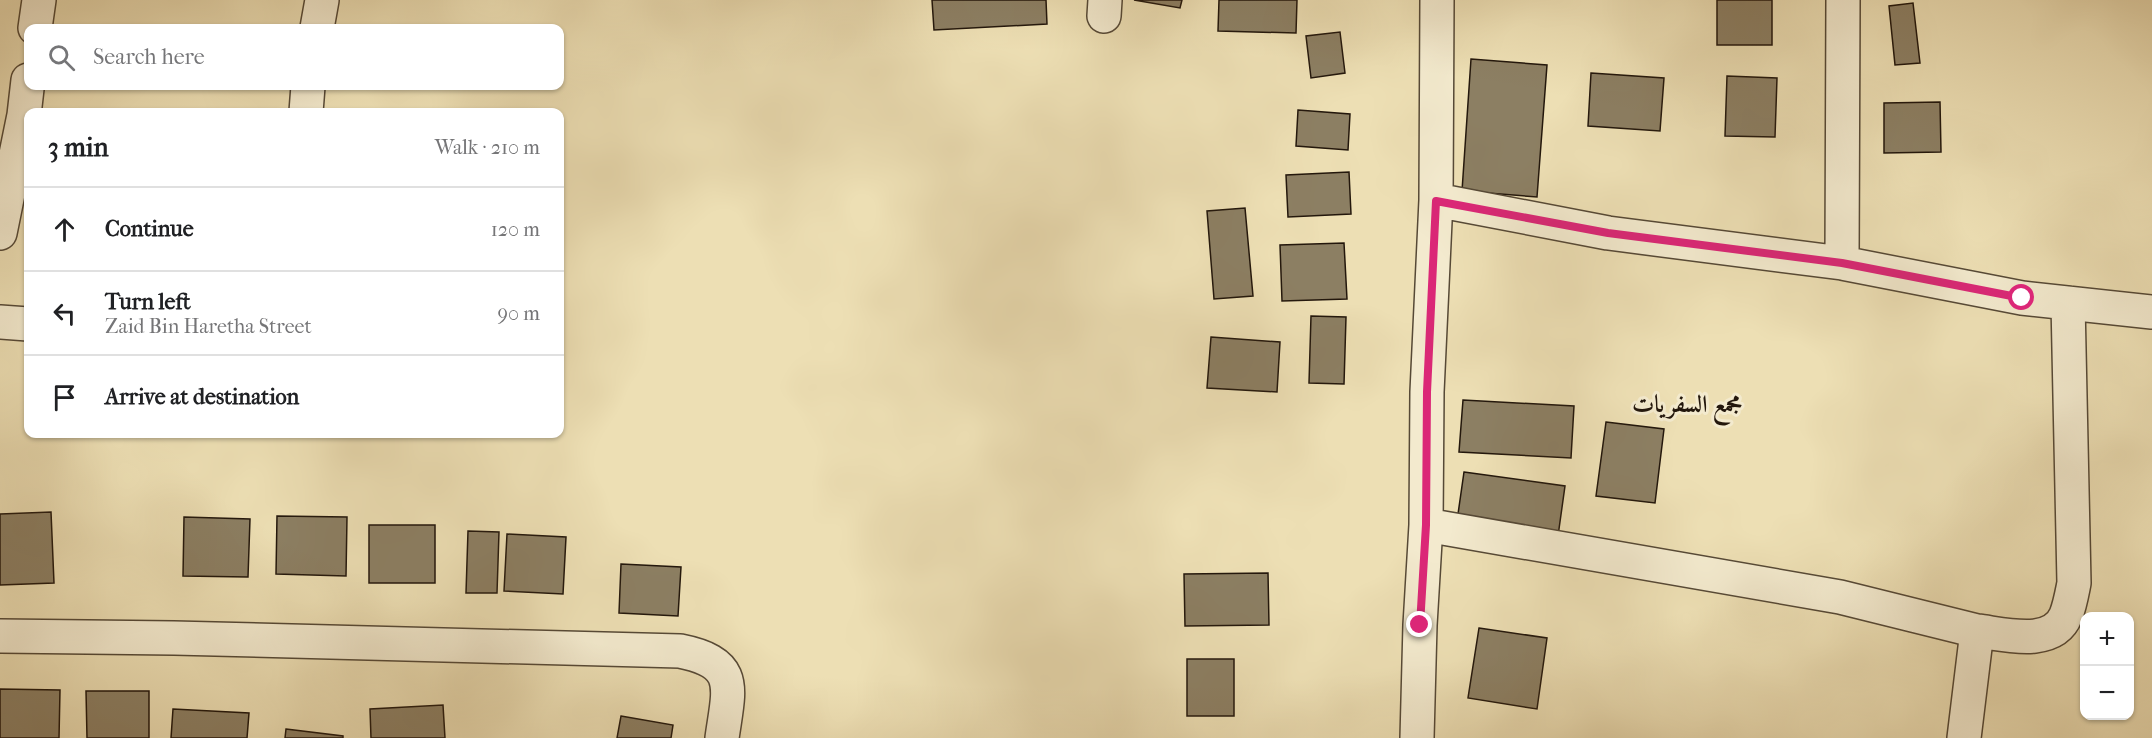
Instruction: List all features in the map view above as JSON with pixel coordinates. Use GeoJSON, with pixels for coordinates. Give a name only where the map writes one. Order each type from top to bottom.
{"type":"FeatureCollection","features":[{"type":"Feature","properties":{"kind":"street"},"geometry":{"type":"LineString","coordinates":[[36,24],[39,0]]}},
{"type":"Feature","properties":{"kind":"street"},"geometry":{"type":"LineString","coordinates":[[318,24],[322,0]]}},
{"type":"Feature","properties":{"kind":"street"},"geometry":{"type":"LineString","coordinates":[[1417,738],[1426,525],[1427,392],[1436,201],[1437,0]]}},
{"type":"Feature","properties":{"kind":"street"},"geometry":{"type":"LineString","coordinates":[[1842,263],[1843,0]]}},
{"type":"Feature","properties":{"kind":"street"},"geometry":{"type":"LineString","coordinates":[[25,108],[27,90]]}},
{"type":"Feature","properties":{"kind":"street"},"geometry":{"type":"LineString","coordinates":[[306,108],[308,90]]}},
{"type":"Feature","properties":{"kind":"street"},"geometry":{"type":"LineString","coordinates":[[0,233],[24,114]]}},
{"type":"Feature","properties":{"kind":"street"},"geometry":{"type":"LineString","coordinates":[[1436,201],[1608,233],[1842,263],[2022,298],[2152,312]]}},
{"type":"Feature","properties":{"kind":"street"},"geometry":{"type":"LineString","coordinates":[[1426,525],[1840,597],[1977,631],[2033,638],[2051,632],[2066,617],[2074,583],[2068,303]]}},
{"type":"Feature","properties":{"kind":"street"},"geometry":{"type":"LineString","coordinates":[[0,322],[24,324]]}},
{"type":"Feature","properties":{"kind":"street"},"geometry":{"type":"LineString","coordinates":[[1964,738],[1977,631]]}},
{"type":"Feature","properties":{"kind":"street"},"geometry":{"type":"LineString","coordinates":[[0,636],[174,638],[680,651],[701,655],[714,662],[724,672],[729,689],[722,738]]}},
{"type":"Feature","properties":{"kind":"building"},"geometry":{"type":"Polygon","coordinates":[[[932,0],[1046,0],[1047,24],[934,30],[932,0]]]}},
{"type":"Feature","properties":{"kind":"building"},"geometry":{"type":"Polygon","coordinates":[[[1134,0],[1182,0],[1180,8],[1134,0]]]}},
{"type":"Feature","properties":{"kind":"building"},"geometry":{"type":"Polygon","coordinates":[[[1219,0],[1297,0],[1296,33],[1218,31],[1219,0]]]}},
{"type":"Feature","properties":{"kind":"building"},"geometry":{"type":"Polygon","coordinates":[[[1717,0],[1772,0],[1772,45],[1717,45],[1717,0]]]}},
{"type":"Feature","properties":{"kind":"building"},"geometry":{"type":"Polygon","coordinates":[[[1913,3],[1920,63],[1895,65],[1889,6],[1913,3]]]}},
{"type":"Feature","properties":{"kind":"building"},"geometry":{"type":"Polygon","coordinates":[[[1340,32],[1345,73],[1311,78],[1306,36],[1340,32]]]}},
{"type":"Feature","properties":{"kind":"building"},"geometry":{"type":"Polygon","coordinates":[[[1471,59],[1547,65],[1537,197],[1462,191],[1471,59]]]}},
{"type":"Feature","properties":{"kind":"building"},"geometry":{"type":"Polygon","coordinates":[[[1591,73],[1664,78],[1660,131],[1588,126],[1591,73]]]}},
{"type":"Feature","properties":{"kind":"building"},"geometry":{"type":"Polygon","coordinates":[[[1727,76],[1777,78],[1775,137],[1725,136],[1727,76]]]}},
{"type":"Feature","properties":{"kind":"building"},"geometry":{"type":"Polygon","coordinates":[[[1940,102],[1941,152],[1884,153],[1884,103],[1940,102]]]}},
{"type":"Feature","properties":{"kind":"building"},"geometry":{"type":"Polygon","coordinates":[[[1298,110],[1350,114],[1348,150],[1296,146],[1298,110]]]}},
{"type":"Feature","properties":{"kind":"building"},"geometry":{"type":"Polygon","coordinates":[[[1349,172],[1351,214],[1288,217],[1286,175],[1349,172]]]}},
{"type":"Feature","properties":{"kind":"building"},"geometry":{"type":"Polygon","coordinates":[[[1245,208],[1253,296],[1214,299],[1207,211],[1245,208]]]}},
{"type":"Feature","properties":{"kind":"building"},"geometry":{"type":"Polygon","coordinates":[[[1344,243],[1347,299],[1282,301],[1280,245],[1344,243]]]}},
{"type":"Feature","properties":{"kind":"building"},"geometry":{"type":"Polygon","coordinates":[[[1311,316],[1346,317],[1344,384],[1309,383],[1311,316]]]}},
{"type":"Feature","properties":{"kind":"building"},"geometry":{"type":"Polygon","coordinates":[[[1211,337],[1280,342],[1277,392],[1207,388],[1211,337]]]}},
{"type":"Feature","properties":{"kind":"building"},"geometry":{"type":"Polygon","coordinates":[[[1463,400],[1574,406],[1571,458],[1459,452],[1463,400]]]}},
{"type":"Feature","properties":{"kind":"building"},"geometry":{"type":"Polygon","coordinates":[[[1606,422],[1664,429],[1655,503],[1596,496],[1606,422]]]}},
{"type":"Feature","properties":{"kind":"building"},"geometry":{"type":"Polygon","coordinates":[[[1464,472],[1565,486],[1558,536],[1457,521],[1464,472]]]}},
{"type":"Feature","properties":{"kind":"building"},"geometry":{"type":"Polygon","coordinates":[[[51,512],[54,583],[0,585],[0,514],[51,512]]]}},
{"type":"Feature","properties":{"kind":"building"},"geometry":{"type":"Polygon","coordinates":[[[277,516],[347,517],[346,576],[276,574],[277,516]]]}},
{"type":"Feature","properties":{"kind":"building"},"geometry":{"type":"Polygon","coordinates":[[[184,517],[250,519],[248,577],[183,576],[184,517]]]}},
{"type":"Feature","properties":{"kind":"building"},"geometry":{"type":"Polygon","coordinates":[[[369,525],[435,525],[435,583],[369,583],[369,525]]]}},
{"type":"Feature","properties":{"kind":"building"},"geometry":{"type":"Polygon","coordinates":[[[468,531],[499,532],[497,593],[466,593],[468,531]]]}},
{"type":"Feature","properties":{"kind":"building"},"geometry":{"type":"Polygon","coordinates":[[[507,534],[566,537],[563,594],[504,591],[507,534]]]}},
{"type":"Feature","properties":{"kind":"building"},"geometry":{"type":"Polygon","coordinates":[[[621,564],[681,567],[678,616],[619,613],[621,564]]]}},
{"type":"Feature","properties":{"kind":"building"},"geometry":{"type":"Polygon","coordinates":[[[1268,573],[1269,625],[1185,626],[1184,574],[1268,573]]]}},
{"type":"Feature","properties":{"kind":"building"},"geometry":{"type":"Polygon","coordinates":[[[1479,628],[1547,638],[1537,709],[1468,698],[1479,628]]]}},
{"type":"Feature","properties":{"kind":"building"},"geometry":{"type":"Polygon","coordinates":[[[1187,659],[1234,659],[1234,716],[1187,716],[1187,659]]]}},
{"type":"Feature","properties":{"kind":"building"},"geometry":{"type":"Polygon","coordinates":[[[0,689],[60,690],[59,738],[0,738],[0,689]]]}},
{"type":"Feature","properties":{"kind":"building"},"geometry":{"type":"Polygon","coordinates":[[[86,691],[149,691],[149,738],[87,738],[86,691]]]}},
{"type":"Feature","properties":{"kind":"building"},"geometry":{"type":"Polygon","coordinates":[[[443,705],[445,738],[371,738],[370,709],[443,705]]]}},
{"type":"Feature","properties":{"kind":"building"},"geometry":{"type":"Polygon","coordinates":[[[173,709],[249,713],[247,738],[171,738],[173,709]]]}},
{"type":"Feature","properties":{"kind":"building"},"geometry":{"type":"Polygon","coordinates":[[[621,716],[673,725],[671,738],[617,738],[621,716]]]}},
{"type":"Feature","properties":{"kind":"building"},"geometry":{"type":"Polygon","coordinates":[[[286,729],[343,736],[343,738],[285,738],[286,729]]]}},
{"type":"Feature","properties":{"kind":"district","name":"مجمع السفريات"},"geometry":{"type":"Point","coordinates":[1687,404]}},
{"type":"Feature","properties":{"kind":"route"},"geometry":{"type":"LineString","coordinates":[[1420,625],[1426,525],[1427,392],[1436,201],[1608,233],[1842,263],[2022,298]]}}]}
